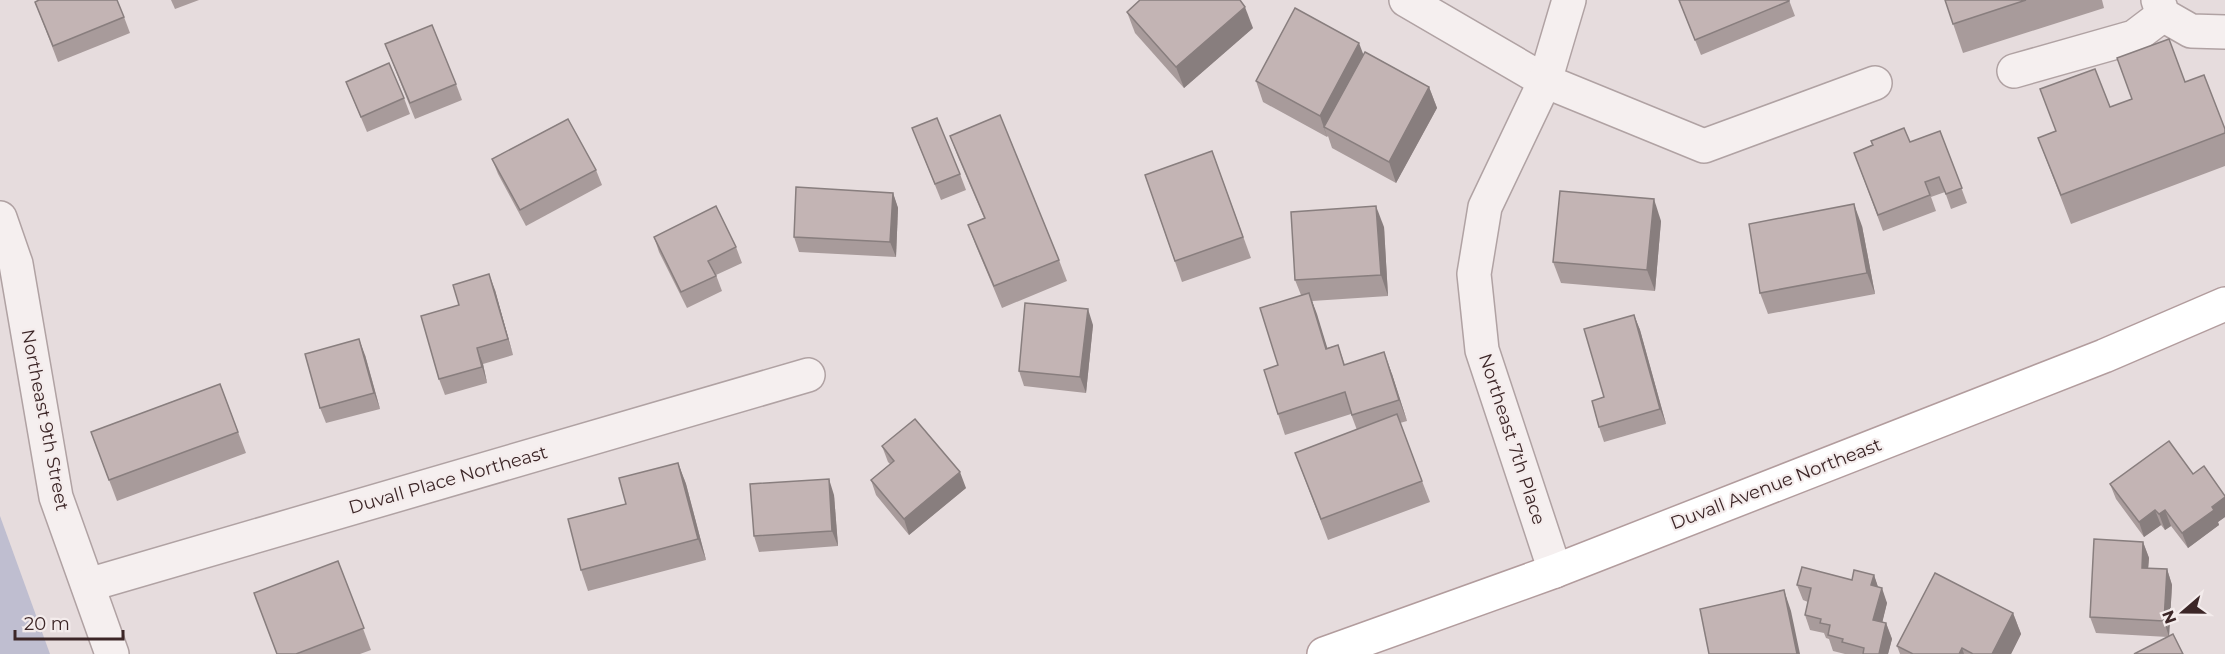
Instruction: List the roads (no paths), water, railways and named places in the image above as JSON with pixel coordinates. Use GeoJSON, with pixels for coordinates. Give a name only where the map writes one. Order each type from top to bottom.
{"type":"FeatureCollection","features":[{"type":"Feature","properties":{"kind":"main road","name":"Duvall Avenue Northeast"},"geometry":{"type":"LineString","coordinates":[[1324,654],[1555,571],[2104,356],[2225,304]]}},
{"type":"Feature","properties":{"kind":"street"},"geometry":{"type":"LineString","coordinates":[[1406,0],[1545,81],[1704,146],[1875,83]]}},
{"type":"Feature","properties":{"kind":"street","name":"Northeast 7th Place"},"geometry":{"type":"LineString","coordinates":[[1555,571],[1482,350],[1474,274],[1485,207],[1545,81],[1569,0]]}},
{"type":"Feature","properties":{"kind":"street"},"geometry":{"type":"LineString","coordinates":[[2014,71],[2134,37],[2160,8],[2191,31],[2225,32]]}},
{"type":"Feature","properties":{"kind":"street","name":"Northeast 9th Street"},"geometry":{"type":"LineString","coordinates":[[0,218],[16,264],[56,498],[112,654]]}},
{"type":"Feature","properties":{"kind":"street","name":"Duvall Place Northeast"},"geometry":{"type":"LineString","coordinates":[[88,585],[808,375]]}}]}
